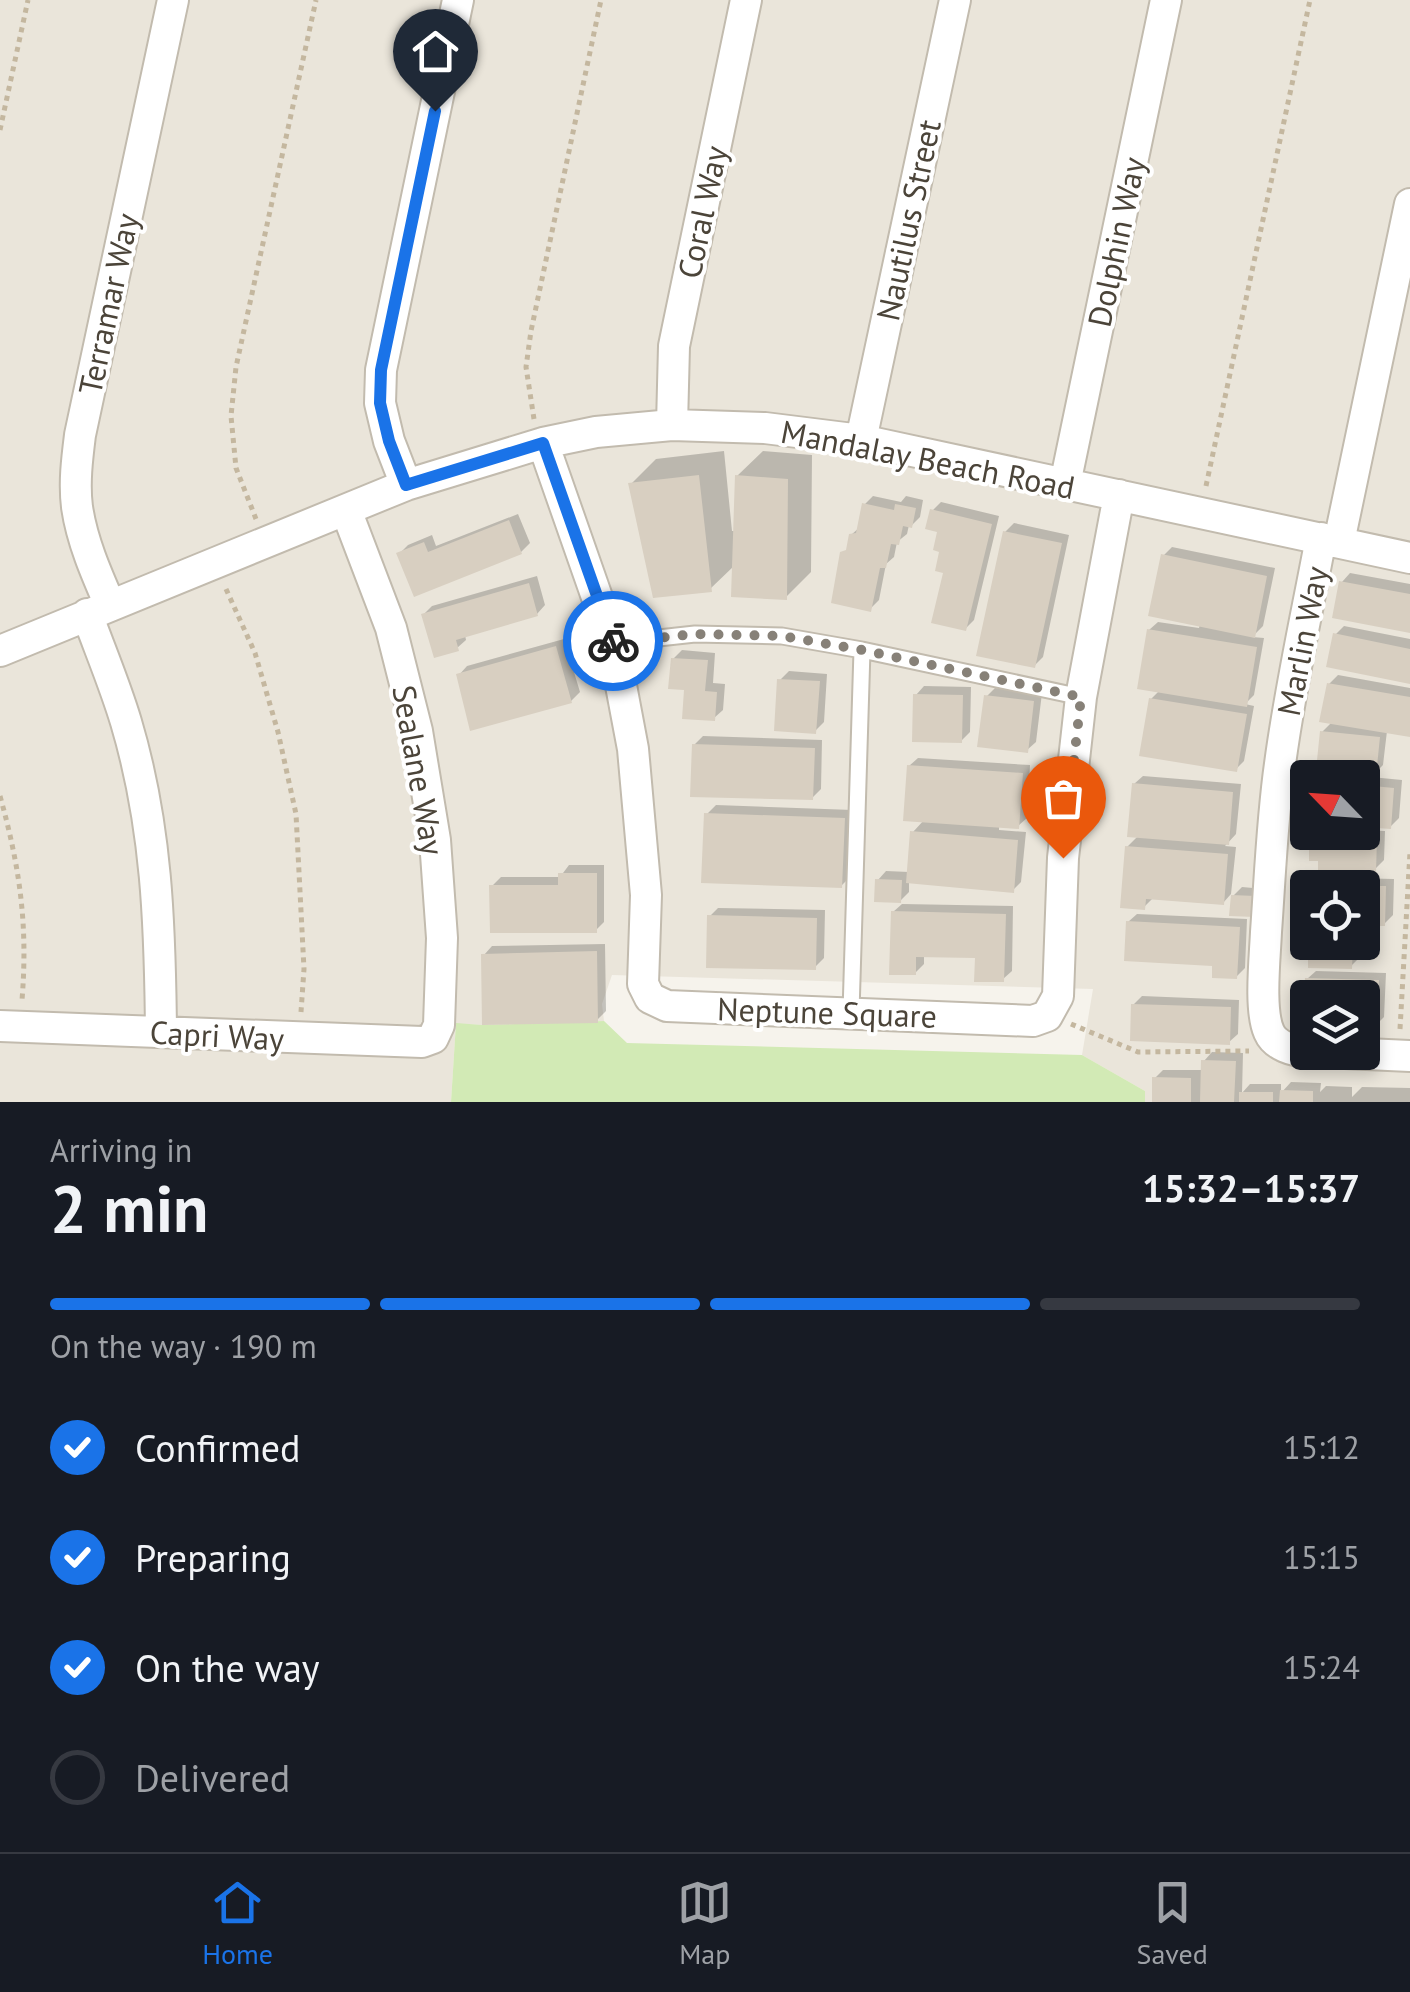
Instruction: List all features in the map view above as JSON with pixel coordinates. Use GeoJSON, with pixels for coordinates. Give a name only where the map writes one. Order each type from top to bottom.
{"type":"FeatureCollection","features":[{"type":"Feature","properties":{"kind":"street","name":"Terramar Way"},"geometry":{"type":"LineString","coordinates":[[161,1032],[160,920],[150,835],[98,610],[77,506],[76,471],[80,435],[172,0]]}},
{"type":"Feature","properties":{"kind":"street"},"geometry":{"type":"LineString","coordinates":[[406,485],[380,403],[381,370],[458,0]]}},
{"type":"Feature","properties":{"kind":"street","name":"Coral Way"},"geometry":{"type":"LineString","coordinates":[[672,425],[674,346],[746,0]]}},
{"type":"Feature","properties":{"kind":"street","name":"Nautilus Street"},"geometry":{"type":"LineString","coordinates":[[860,440],[955,0]]}},
{"type":"Feature","properties":{"kind":"street","name":"Dolphin Way"},"geometry":{"type":"LineString","coordinates":[[1065,484],[1166,0]]}},
{"type":"Feature","properties":{"kind":"street","name":"Marlin Way"},"geometry":{"type":"LineString","coordinates":[[1275,1041],[1265,1018],[1264,969],[1279,768],[1288,708],[1410,204]]}},
{"type":"Feature","properties":{"kind":"street","name":"Mandalay Beach Road"},"geometry":{"type":"LineString","coordinates":[[0,651],[406,485],[543,443],[596,432],[672,425],[764,428],[860,440],[1410,558]]}},
{"type":"Feature","properties":{"kind":"street","name":"Neptune Square"},"geometry":{"type":"LineString","coordinates":[[543,443],[613,643],[633,749],[646,895],[643,984],[650,998],[668,1006],[1033,1021],[1047,1016]]}},
{"type":"Feature","properties":{"kind":"street"},"geometry":{"type":"LineString","coordinates":[[1047,1016],[1058,996],[1063,858],[1081,697],[1119,495]]}},
{"type":"Feature","properties":{"kind":"street","name":"Sealane Way"},"geometry":{"type":"LineString","coordinates":[[346,510],[390,628],[418,731],[435,840],[442,938],[439,1025],[432,1038]]}},
{"type":"Feature","properties":{"kind":"street","name":"Capri Way"},"geometry":{"type":"LineString","coordinates":[[10,1026],[422,1042],[432,1038]]}},
{"type":"Feature","properties":{"kind":"street"},"geometry":{"type":"LineString","coordinates":[[1275,1041],[1290,1048]]}},
{"type":"Feature","properties":{"kind":"lane"},"geometry":{"type":"LineString","coordinates":[[613,643],[695,634],[782,636],[1081,697]]}},
{"type":"Feature","properties":{"kind":"lane"},"geometry":{"type":"LineString","coordinates":[[851,1012],[862,650]]}},
{"type":"Feature","properties":{"kind":"path"},"geometry":{"type":"LineString","coordinates":[[0,130],[28,0]]}},
{"type":"Feature","properties":{"kind":"path"},"geometry":{"type":"LineString","coordinates":[[264,542],[236,468],[231,416],[236,367],[316,0]]}},
{"type":"Feature","properties":{"kind":"path"},"geometry":{"type":"LineString","coordinates":[[543,443],[533,417],[526,367],[530,331],[602,0]]}},
{"type":"Feature","properties":{"kind":"path"},"geometry":{"type":"LineString","coordinates":[[1201,512],[1310,0]]}},
{"type":"Feature","properties":{"kind":"path"},"geometry":{"type":"LineString","coordinates":[[215,564],[256,654],[296,814],[304,969],[300,1038]]}},
{"type":"Feature","properties":{"kind":"path"},"geometry":{"type":"LineString","coordinates":[[0,796],[21,886],[26,954],[10,1026]]}},
{"type":"Feature","properties":{"kind":"path"},"geometry":{"type":"LineString","coordinates":[[1404,1056],[1410,852]]}},
{"type":"Feature","properties":{"kind":"path"},"geometry":{"type":"LineString","coordinates":[[1047,1016],[1096,1032],[1138,1052],[1256,1051],[1275,1041]]}},
{"type":"Feature","properties":{"kind":"shaded area"},"geometry":{"type":"Polygon","coordinates":[[[0,0],[1410,0],[1410,1102],[1145,1102],[1145,1091],[1082,1055],[1093,989],[612,975],[602,1004],[604,1021],[456,1024],[451,1102],[0,1102],[0,0]]]}},
{"type":"Feature","properties":{"kind":"green space"},"geometry":{"type":"Polygon","coordinates":[[[604,1021],[627,1043],[1082,1055],[1145,1091],[1145,1102],[451,1102],[456,1023],[604,1021]]]}},
{"type":"Feature","properties":{"kind":"building"},"geometry":{"type":"Polygon","coordinates":[[[699,475],[712,592],[653,598],[628,483],[699,475]]]}},
{"type":"Feature","properties":{"kind":"building"},"geometry":{"type":"Polygon","coordinates":[[[735,475],[788,479],[787,600],[731,597],[735,475]]]}},
{"type":"Feature","properties":{"kind":"building"},"geometry":{"type":"Polygon","coordinates":[[[862,503],[894,510],[895,504],[916,508],[912,528],[903,526],[899,545],[891,544],[886,568],[880,568],[871,612],[831,603],[840,552],[846,550],[849,534],[856,533],[862,503]]]}},
{"type":"Feature","properties":{"kind":"building"},"geometry":{"type":"Polygon","coordinates":[[[930,509],[992,524],[966,631],[931,623],[943,573],[935,571],[939,552],[933,550],[937,532],[925,529],[930,509]]]}},
{"type":"Feature","properties":{"kind":"building"},"geometry":{"type":"Polygon","coordinates":[[[509,520],[522,554],[414,597],[396,553],[424,542],[428,552],[509,520]]]}},
{"type":"Feature","properties":{"kind":"building"},"geometry":{"type":"Polygon","coordinates":[[[1003,531],[1062,543],[1035,668],[976,656],[1003,531]]]}},
{"type":"Feature","properties":{"kind":"building"},"geometry":{"type":"Polygon","coordinates":[[[1161,554],[1267,576],[1255,638],[1148,616],[1161,554]]]}},
{"type":"Feature","properties":{"kind":"building"},"geometry":{"type":"Polygon","coordinates":[[[1339,581],[1410,594],[1410,633],[1332,618],[1339,581]]]}},
{"type":"Feature","properties":{"kind":"building"},"geometry":{"type":"Polygon","coordinates":[[[529,583],[538,616],[456,640],[459,651],[434,658],[421,614],[529,583]]]}},
{"type":"Feature","properties":{"kind":"building"},"geometry":{"type":"Polygon","coordinates":[[[1147,629],[1257,647],[1247,707],[1137,689],[1147,629]]]}},
{"type":"Feature","properties":{"kind":"building"},"geometry":{"type":"Polygon","coordinates":[[[1333,633],[1410,649],[1410,684],[1326,667],[1333,633]]]}},
{"type":"Feature","properties":{"kind":"building"},"geometry":{"type":"Polygon","coordinates":[[[556,646],[572,703],[470,731],[456,674],[556,646]]]}},
{"type":"Feature","properties":{"kind":"building"},"geometry":{"type":"Polygon","coordinates":[[[671,658],[708,660],[705,691],[717,692],[715,721],[682,719],[684,690],[668,689],[671,658]]]}},
{"type":"Feature","properties":{"kind":"building"},"geometry":{"type":"Polygon","coordinates":[[[777,679],[820,681],[816,734],[774,731],[777,679]]]}},
{"type":"Feature","properties":{"kind":"building"},"geometry":{"type":"Polygon","coordinates":[[[1327,683],[1410,697],[1410,737],[1319,722],[1327,683]]]}},
{"type":"Feature","properties":{"kind":"building"},"geometry":{"type":"Polygon","coordinates":[[[913,694],[963,695],[962,743],[912,742],[913,694]]]}},
{"type":"Feature","properties":{"kind":"building"},"geometry":{"type":"Polygon","coordinates":[[[984,695],[1034,701],[1028,753],[977,747],[984,695]]]}},
{"type":"Feature","properties":{"kind":"building"},"geometry":{"type":"Polygon","coordinates":[[[1149,698],[1247,714],[1237,772],[1139,756],[1149,698]]]}},
{"type":"Feature","properties":{"kind":"building"},"geometry":{"type":"Polygon","coordinates":[[[1320,731],[1380,737],[1378,760],[1317,760],[1320,731]]]}},
{"type":"Feature","properties":{"kind":"building"},"geometry":{"type":"Polygon","coordinates":[[[692,744],[815,748],[813,800],[690,797],[692,744]]]}},
{"type":"Feature","properties":{"kind":"building"},"geometry":{"type":"Polygon","coordinates":[[[907,765],[1023,773],[1019,829],[903,821],[907,765]]]}},
{"type":"Feature","properties":{"kind":"building"},"geometry":{"type":"Polygon","coordinates":[[[1132,783],[1233,792],[1229,845],[1127,837],[1132,783]]]}},
{"type":"Feature","properties":{"kind":"building"},"geometry":{"type":"Polygon","coordinates":[[[1380,787],[1394,788],[1391,829],[1380,828],[1380,787]]]}},
{"type":"Feature","properties":{"kind":"building"},"geometry":{"type":"Polygon","coordinates":[[[704,813],[845,818],[842,888],[701,883],[704,813]]]}},
{"type":"Feature","properties":{"kind":"building"},"geometry":{"type":"Polygon","coordinates":[[[910,831],[1018,840],[1014,893],[906,883],[910,831]]]}},
{"type":"Feature","properties":{"kind":"building"},"geometry":{"type":"Polygon","coordinates":[[[1125,846],[1228,854],[1224,905],[1146,899],[1145,910],[1120,908],[1125,846]]]}},
{"type":"Feature","properties":{"kind":"building"},"geometry":{"type":"Polygon","coordinates":[[[1309,850],[1377,850],[1376,870],[1318,870],[1318,861],[1309,861],[1309,850]]]}},
{"type":"Feature","properties":{"kind":"building"},"geometry":{"type":"Polygon","coordinates":[[[558,873],[597,873],[597,933],[490,933],[489,885],[558,885],[558,873]]]}},
{"type":"Feature","properties":{"kind":"building"},"geometry":{"type":"Polygon","coordinates":[[[875,879],[902,880],[901,903],[874,902],[875,879]]]}},
{"type":"Feature","properties":{"kind":"building"},"geometry":{"type":"Polygon","coordinates":[[[1380,886],[1386,886],[1385,926],[1380,926],[1380,886]]]}},
{"type":"Feature","properties":{"kind":"building"},"geometry":{"type":"Polygon","coordinates":[[[1231,895],[1256,896],[1255,917],[1229,916],[1231,895]]]}},
{"type":"Feature","properties":{"kind":"building"},"geometry":{"type":"Polygon","coordinates":[[[891,911],[1006,914],[1004,982],[974,982],[975,958],[916,957],[916,975],[889,975],[891,911]]]}},
{"type":"Feature","properties":{"kind":"building"},"geometry":{"type":"Polygon","coordinates":[[[707,915],[817,918],[816,970],[706,968],[707,915]]]}},
{"type":"Feature","properties":{"kind":"building"},"geometry":{"type":"Polygon","coordinates":[[[1126,921],[1240,927],[1237,979],[1212,978],[1212,966],[1124,961],[1126,921]]]}},
{"type":"Feature","properties":{"kind":"building"},"geometry":{"type":"Polygon","coordinates":[[[597,951],[598,1023],[482,1025],[481,954],[597,951]]]}},
{"type":"Feature","properties":{"kind":"building"},"geometry":{"type":"Polygon","coordinates":[[[1308,960],[1352,960],[1352,969],[1308,968],[1308,960]]]}},
{"type":"Feature","properties":{"kind":"building"},"geometry":{"type":"Polygon","coordinates":[[[1305,978],[1379,980],[1305,980],[1305,978]]]}},
{"type":"Feature","properties":{"kind":"building"},"geometry":{"type":"Polygon","coordinates":[[[1131,1004],[1231,1007],[1230,1045],[1130,1041],[1131,1004]]]}},
{"type":"Feature","properties":{"kind":"building"},"geometry":{"type":"Polygon","coordinates":[[[1201,1060],[1236,1061],[1234,1102],[1200,1102],[1201,1060]]]}},
{"type":"Feature","properties":{"kind":"building"},"geometry":{"type":"Polygon","coordinates":[[[1152,1077],[1191,1078],[1191,1102],[1152,1102],[1152,1077]]]}},
{"type":"Feature","properties":{"kind":"building"},"geometry":{"type":"Polygon","coordinates":[[[1280,1090],[1313,1091],[1313,1102],[1279,1102],[1280,1090]]]}},
{"type":"Feature","properties":{"kind":"building"},"geometry":{"type":"Polygon","coordinates":[[[1239,1092],[1273,1092],[1273,1102],[1239,1102],[1239,1092]]]}},
{"type":"Feature","properties":{"kind":"way so far"},"geometry":{"type":"LineString","coordinates":[[613,641],[695,634],[782,636],[1081,697],[1063,858]]}},
{"type":"Feature","properties":{"kind":"route"},"geometry":{"type":"LineString","coordinates":[[435,111],[381,370],[380,403],[389,441],[406,485],[543,443],[613,641]]}}]}
